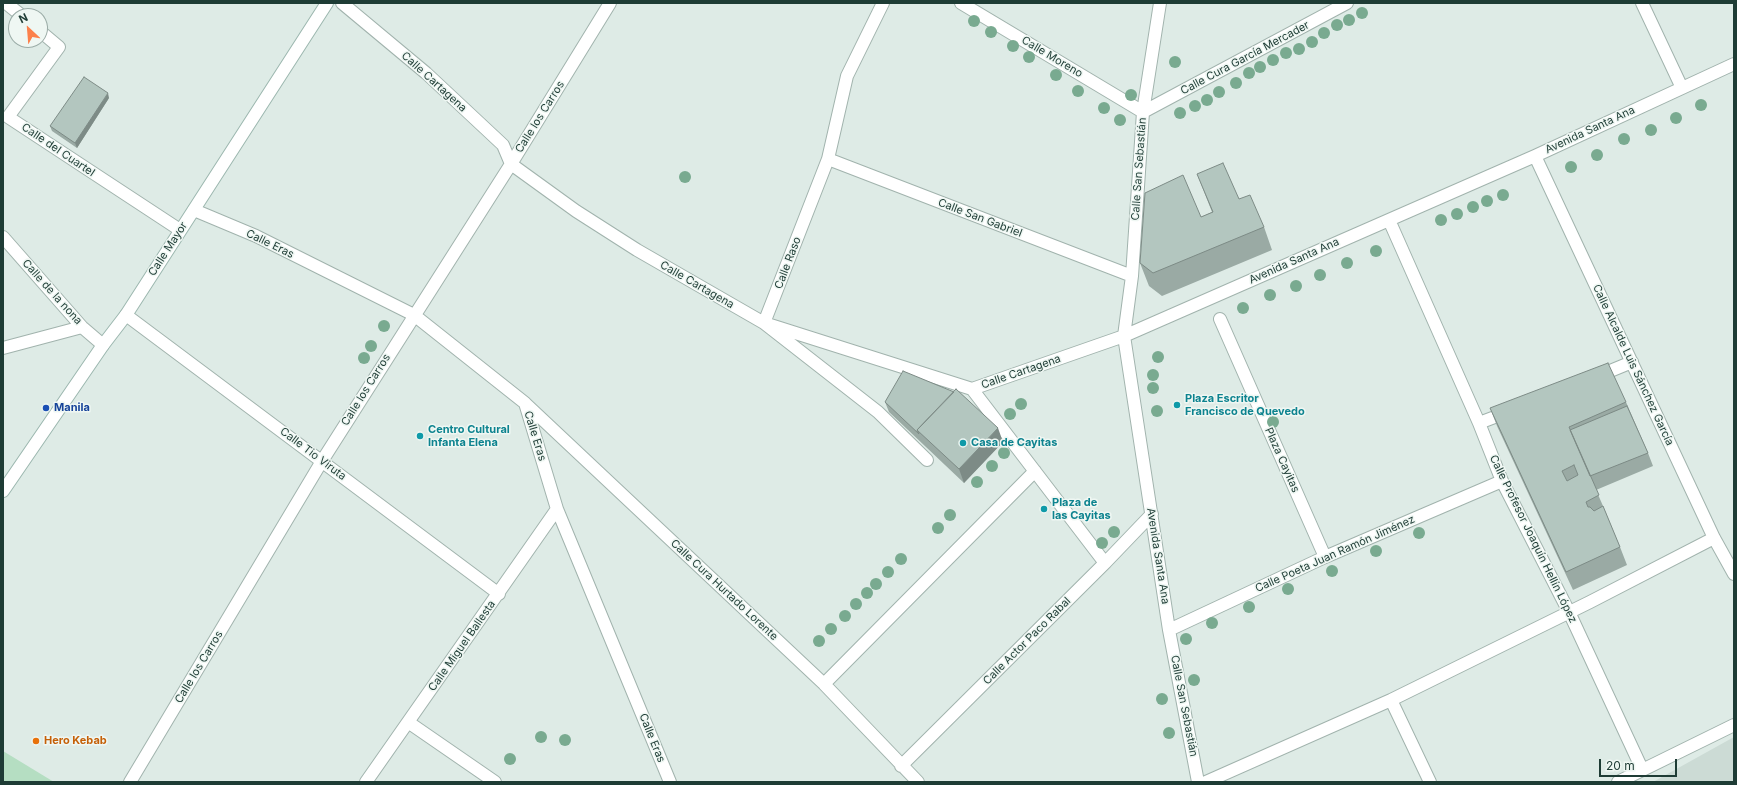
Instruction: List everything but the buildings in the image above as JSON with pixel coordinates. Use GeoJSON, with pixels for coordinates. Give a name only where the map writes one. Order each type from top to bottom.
{"type":"FeatureCollection","features":[{"type":"Feature","properties":{"kind":"street","name":"Calle Mayor"},"geometry":{"type":"LineString","coordinates":[[3,491],[103,344],[126,315],[327,3]]}},
{"type":"Feature","properties":{"kind":"street","name":"Calle Cartagena"},"geometry":{"type":"LineString","coordinates":[[342,3],[426,73],[503,145],[511,164],[576,211],[637,250],[764,323],[972,389],[1124,336]]}},
{"type":"Feature","properties":{"kind":"street","name":"Calle los Carros"},"geometry":{"type":"LineString","coordinates":[[130,782],[322,461],[511,164],[610,3]]}},
{"type":"Feature","properties":{"kind":"street","name":"Calle Raso"},"geometry":{"type":"LineString","coordinates":[[764,323],[828,159],[847,76],[883,3]]}},
{"type":"Feature","properties":{"kind":"street","name":"Calle Moreno"},"geometry":{"type":"LineString","coordinates":[[961,3],[1143,112]]}},
{"type":"Feature","properties":{"kind":"street","name":"Calle San Sebastián"},"geometry":{"type":"LineString","coordinates":[[1124,336],[1132,276],[1143,112],[1160,3]]}},
{"type":"Feature","properties":{"kind":"street","name":"Calle Cura García Mercader"},"geometry":{"type":"LineString","coordinates":[[1143,112],[1347,3]]}},
{"type":"Feature","properties":{"kind":"street"},"geometry":{"type":"LineString","coordinates":[[1642,3],[1682,88]]}},
{"type":"Feature","properties":{"kind":"street","name":"Calle del Cuartel"},"geometry":{"type":"LineString","coordinates":[[48,38],[59,47],[8,117],[180,230]]}},
{"type":"Feature","properties":{"kind":"street","name":"Avenida Santa Ana"},"geometry":{"type":"LineString","coordinates":[[1169,630],[1124,336],[1535,156],[1734,64]]}},
{"type":"Feature","properties":{"kind":"street","name":"Calle Alcalde Luis Sánchez García"},"geometry":{"type":"LineString","coordinates":[[1535,156],[1714,538],[1734,574]]}},
{"type":"Feature","properties":{"kind":"street","name":"Calle San Gabriel"},"geometry":{"type":"LineString","coordinates":[[828,159],[1132,276]]}},
{"type":"Feature","properties":{"kind":"street","name":"Calle Eras"},"geometry":{"type":"LineString","coordinates":[[194,210],[256,236],[414,315],[525,403],[557,509],[670,782]]}},
{"type":"Feature","properties":{"kind":"street","name":"Calle Profesor Joaquín Hellín López"},"geometry":{"type":"LineString","coordinates":[[1389,220],[1479,423],[1502,482],[1569,612],[1642,769]]}},
{"type":"Feature","properties":{"kind":"street","name":"Calle de la nona"},"geometry":{"type":"LineString","coordinates":[[3,237],[82,327],[103,344]]}},
{"type":"Feature","properties":{"kind":"street","name":"Calle Tio Viruta"},"geometry":{"type":"LineString","coordinates":[[126,315],[499,594]]}},
{"type":"Feature","properties":{"kind":"street","name":"Plaza Cayitas"},"geometry":{"type":"LineString","coordinates":[[1220,320],[1325,557]]}},
{"type":"Feature","properties":{"kind":"street"},"geometry":{"type":"LineString","coordinates":[[764,323],[878,412],[927,460]]}},
{"type":"Feature","properties":{"kind":"street"},"geometry":{"type":"LineString","coordinates":[[3,348],[82,327]]}},
{"type":"Feature","properties":{"kind":"street"},"geometry":{"type":"LineString","coordinates":[[1589,380],[1632,362]]}},
{"type":"Feature","properties":{"kind":"street"},"geometry":{"type":"LineString","coordinates":[[972,389],[1105,564]]}},
{"type":"Feature","properties":{"kind":"street","name":"Calle Cura Hurtado Lorente"},"geometry":{"type":"LineString","coordinates":[[525,403],[824,684],[918,782]]}},
{"type":"Feature","properties":{"kind":"street"},"geometry":{"type":"LineString","coordinates":[[1479,423],[1516,408]]}},
{"type":"Feature","properties":{"kind":"street"},"geometry":{"type":"LineString","coordinates":[[824,684],[1035,471]]}},
{"type":"Feature","properties":{"kind":"street","name":"Calle Poeta Juan Ramón Jiménez"},"geometry":{"type":"LineString","coordinates":[[1169,630],[1325,557],[1502,482]]}},
{"type":"Feature","properties":{"kind":"street","name":"Calle Miguel Ballesta"},"geometry":{"type":"LineString","coordinates":[[366,782],[499,594],[557,509]]}},
{"type":"Feature","properties":{"kind":"street","name":"Calle Actor Paco Rabal"},"geometry":{"type":"LineString","coordinates":[[901,766],[1105,564],[1152,514]]}},
{"type":"Feature","properties":{"kind":"street"},"geometry":{"type":"LineString","coordinates":[[1206,782],[1391,700],[1714,538]]}},
{"type":"Feature","properties":{"kind":"street","name":"Calle San Sebastián"},"geometry":{"type":"LineString","coordinates":[[1169,630],[1198,782]]}},
{"type":"Feature","properties":{"kind":"street"},"geometry":{"type":"LineString","coordinates":[[1391,700],[1430,782]]}},
{"type":"Feature","properties":{"kind":"street"},"geometry":{"type":"LineString","coordinates":[[408,722],[495,782]]}},
{"type":"Feature","properties":{"kind":"street"},"geometry":{"type":"LineString","coordinates":[[1618,782],[1734,725]]}},
{"type":"Feature","properties":{"kind":"shaded area"},"geometry":{"type":"Polygon","coordinates":[[[1734,737],[1734,782],[1653,782],[1734,737]]]}},
{"type":"Feature","properties":{"kind":"green space"},"geometry":{"type":"Polygon","coordinates":[[[3,751],[54,782],[3,782],[3,751]]]}},
{"type":"Feature","properties":{"kind":"place","name":"Plaza Escritor Francisco de Quevedo"},"geometry":{"type":"Point","coordinates":[1177,405]}},
{"type":"Feature","properties":{"kind":"place","name":"Manila"},"geometry":{"type":"Point","coordinates":[46,408]}},
{"type":"Feature","properties":{"kind":"place","name":"Centro Cultural Infanta Elena"},"geometry":{"type":"Point","coordinates":[420,436]}},
{"type":"Feature","properties":{"kind":"place","name":"Casa de Cayitas"},"geometry":{"type":"Point","coordinates":[963,443]}},
{"type":"Feature","properties":{"kind":"place","name":"Plaza de las Cayitas"},"geometry":{"type":"Point","coordinates":[1044,509]}},
{"type":"Feature","properties":{"kind":"place","name":"Hero Kebab"},"geometry":{"type":"Point","coordinates":[36,741]}}]}
